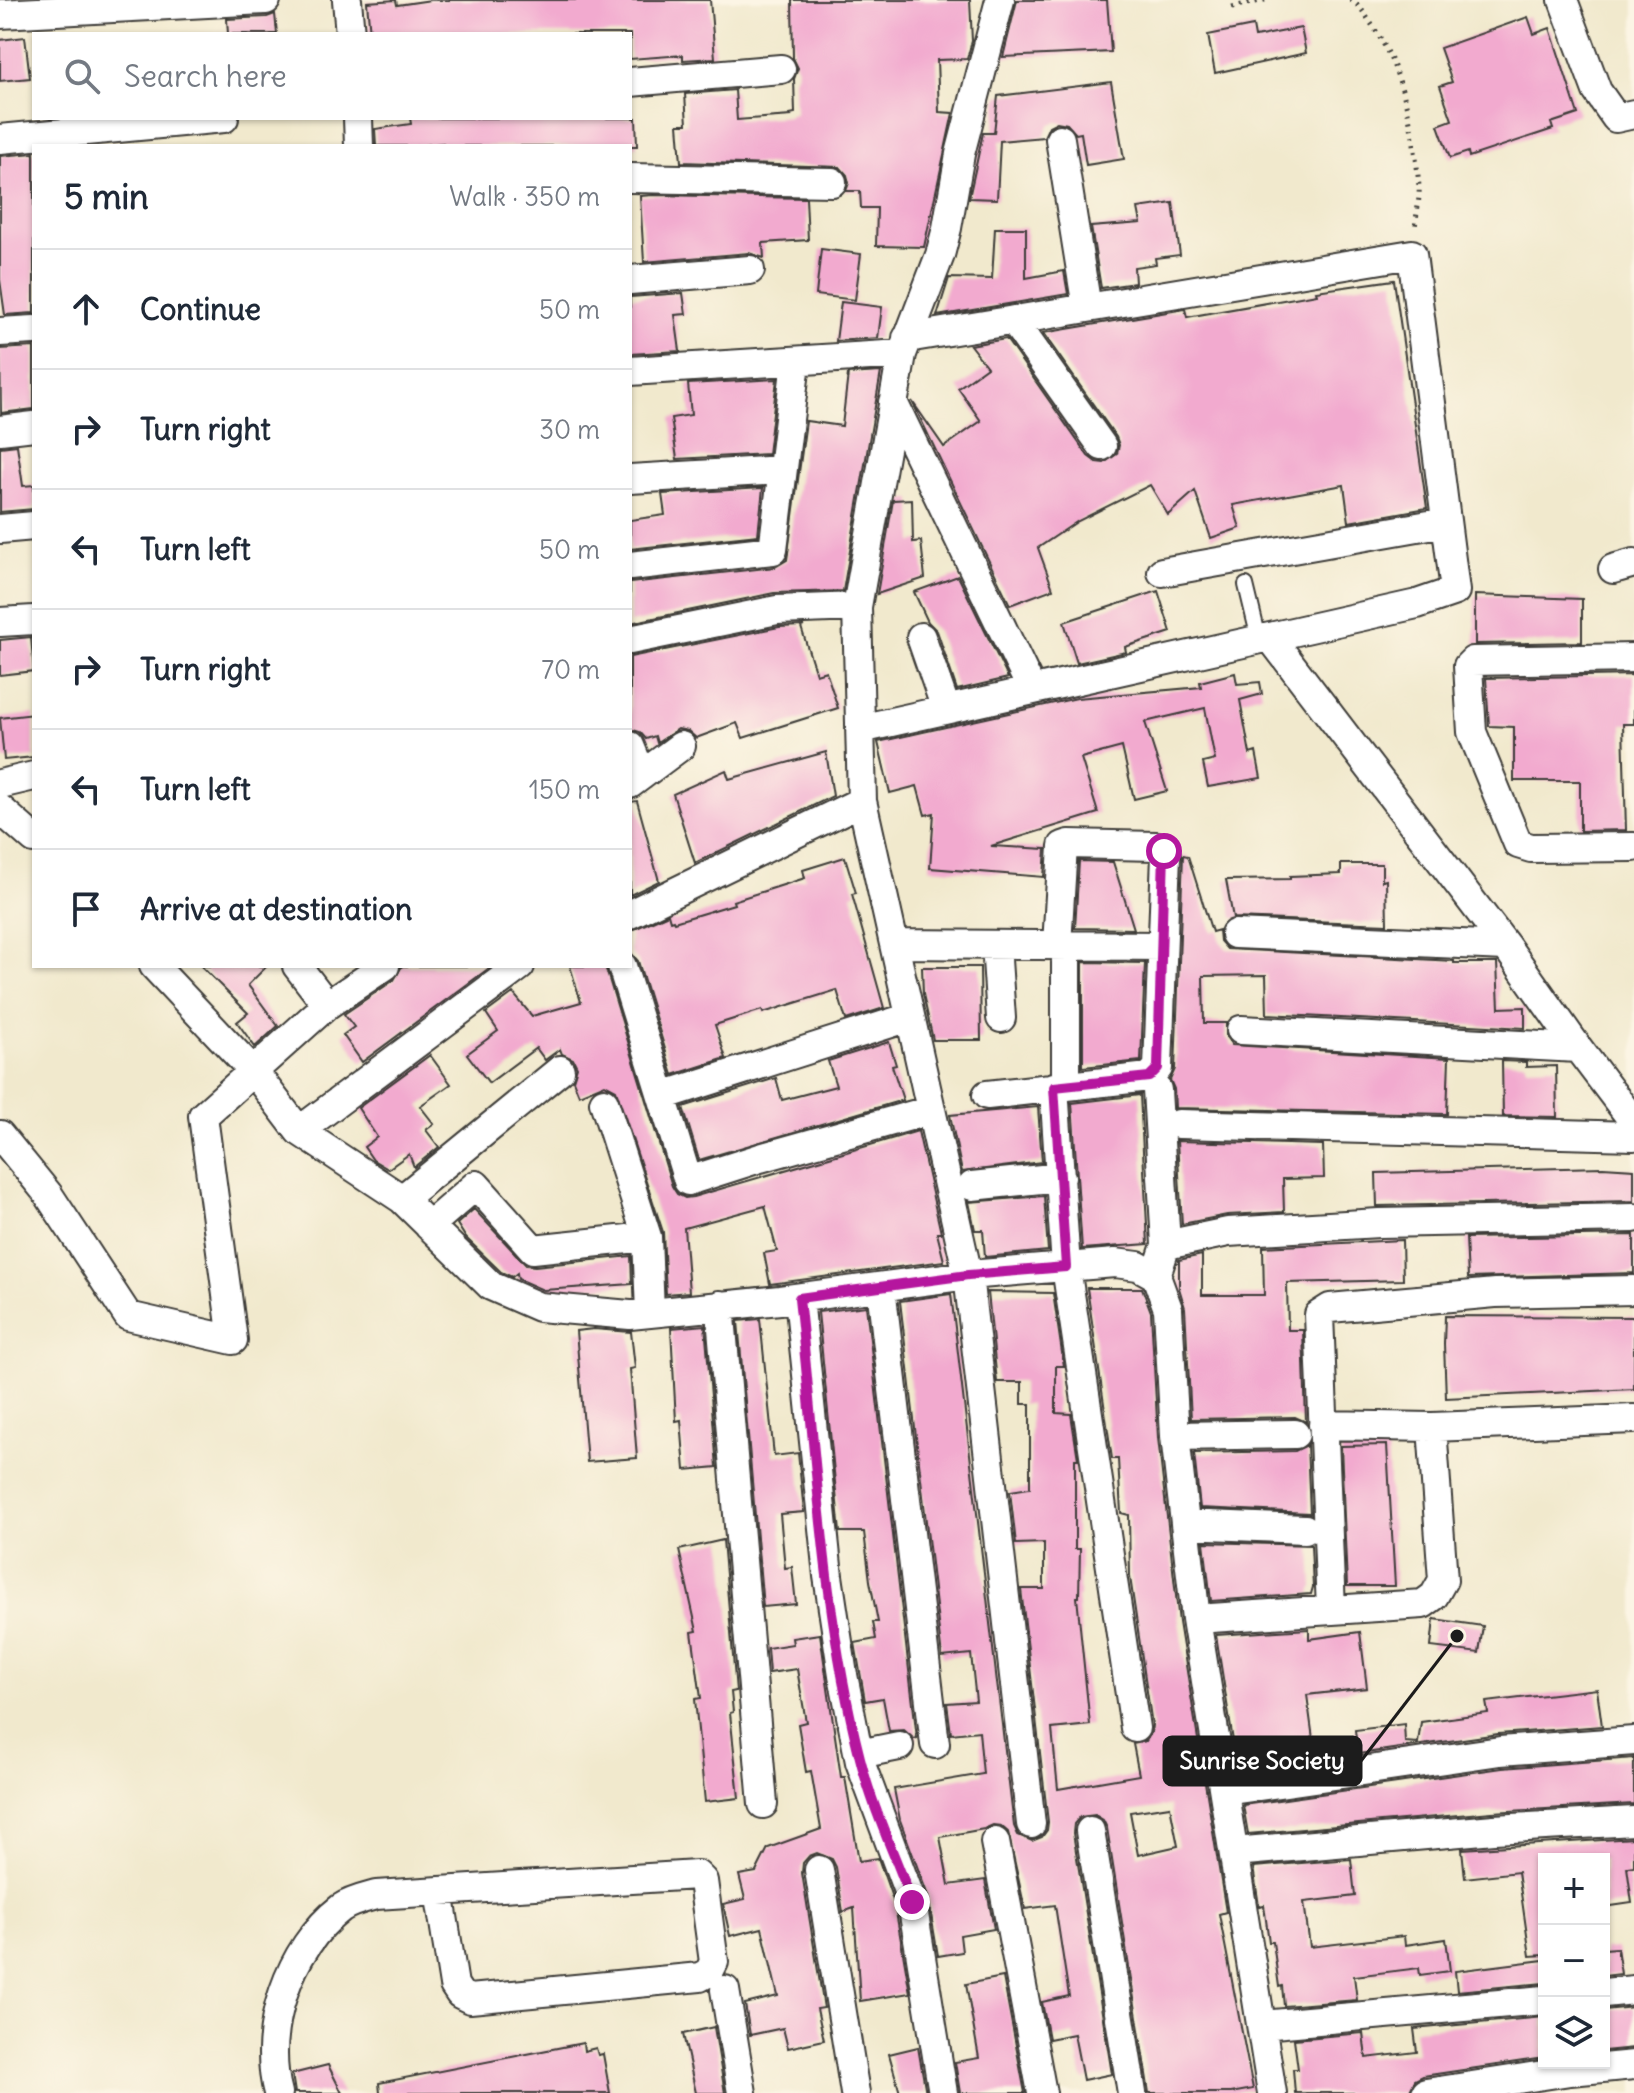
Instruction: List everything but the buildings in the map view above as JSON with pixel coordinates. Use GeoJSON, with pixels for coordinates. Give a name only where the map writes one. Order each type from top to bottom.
{"type":"FeatureCollection","features":[{"type":"Feature","properties":{"kind":"street"},"geometry":{"type":"LineString","coordinates":[[0,14],[266,0]]}},
{"type":"Feature","properties":{"kind":"street"},"geometry":{"type":"LineString","coordinates":[[347,0],[350,32]]}},
{"type":"Feature","properties":{"kind":"street"},"geometry":{"type":"LineString","coordinates":[[1000,0],[960,154],[940,255],[904,346],[857,607],[862,801],[968,1275],[1031,1824]]}},
{"type":"Feature","properties":{"kind":"street"},"geometry":{"type":"LineString","coordinates":[[1563,0],[1597,91],[1616,118],[1634,114]]}},
{"type":"Feature","properties":{"kind":"street"},"geometry":{"type":"LineString","coordinates":[[632,82],[781,69]]}},
{"type":"Feature","properties":{"kind":"street"},"geometry":{"type":"LineString","coordinates":[[0,139],[203,120]]}},
{"type":"Feature","properties":{"kind":"street"},"geometry":{"type":"LineString","coordinates":[[358,120],[359,144]]}},
{"type":"Feature","properties":{"kind":"street"},"geometry":{"type":"LineString","coordinates":[[1060,139],[1087,308]]}},
{"type":"Feature","properties":{"kind":"street"},"geometry":{"type":"LineString","coordinates":[[632,178],[832,182]]}},
{"type":"Feature","properties":{"kind":"street"},"geometry":{"type":"LineString","coordinates":[[632,371],[796,362],[904,346],[1013,320],[1412,254],[1455,591],[1417,604],[860,729]]}},
{"type":"Feature","properties":{"kind":"street"},"geometry":{"type":"LineString","coordinates":[[632,280],[750,270]]}},
{"type":"Feature","properties":{"kind":"street"},"geometry":{"type":"LineString","coordinates":[[1013,320],[1102,446]]}},
{"type":"Feature","properties":{"kind":"street"},"geometry":{"type":"LineString","coordinates":[[0,332],[32,330]]}},
{"type":"Feature","properties":{"kind":"street"},"geometry":{"type":"LineString","coordinates":[[632,566],[773,550],[796,362]]}},
{"type":"Feature","properties":{"kind":"street"},"geometry":{"type":"LineString","coordinates":[[893,402],[1032,690]]}},
{"type":"Feature","properties":{"kind":"street"},"geometry":{"type":"LineString","coordinates":[[0,430],[32,426]]}},
{"type":"Feature","properties":{"kind":"street"},"geometry":{"type":"LineString","coordinates":[[632,479],[782,470]]}},
{"type":"Feature","properties":{"kind":"street"},"geometry":{"type":"LineString","coordinates":[[1162,572],[1446,522]]}},
{"type":"Feature","properties":{"kind":"street"},"geometry":{"type":"LineString","coordinates":[[0,529],[32,526]]}},
{"type":"Feature","properties":{"kind":"street"},"geometry":{"type":"LineString","coordinates":[[632,640],[777,610],[857,607]]}},
{"type":"Feature","properties":{"kind":"street"},"geometry":{"type":"LineString","coordinates":[[0,622],[32,620]]}},
{"type":"Feature","properties":{"kind":"street"},"geometry":{"type":"LineString","coordinates":[[921,637],[946,709]]}},
{"type":"Feature","properties":{"kind":"street"},"geometry":{"type":"LineString","coordinates":[[1264,638],[1506,946],[1634,1122]]}},
{"type":"Feature","properties":{"kind":"street"},"geometry":{"type":"LineString","coordinates":[[1634,658],[1473,661],[1468,666],[1472,732],[1518,844],[1531,848],[1634,847]]}},
{"type":"Feature","properties":{"kind":"street"},"geometry":{"type":"LineString","coordinates":[[632,757],[636,780],[681,746]]}},
{"type":"Feature","properties":{"kind":"street"},"geometry":{"type":"LineString","coordinates":[[0,784],[32,776]]}},
{"type":"Feature","properties":{"kind":"street"},"geometry":{"type":"LineString","coordinates":[[632,913],[862,801]]}},
{"type":"Feature","properties":{"kind":"street"},"geometry":{"type":"LineString","coordinates":[[0,809],[32,837]]}},
{"type":"Feature","properties":{"kind":"street"},"geometry":{"type":"LineString","coordinates":[[987,1095],[1060,1086],[1149,1077],[1155,1074],[1158,1068],[1164,851],[1156,846],[1069,844],[1062,850],[1060,1086],[1066,1267],[1135,1728]]}},
{"type":"Feature","properties":{"kind":"street"},"geometry":{"type":"LineString","coordinates":[[1235,934],[1506,946]]}},
{"type":"Feature","properties":{"kind":"street"},"geometry":{"type":"LineString","coordinates":[[894,944],[1162,946]]}},
{"type":"Feature","properties":{"kind":"street"},"geometry":{"type":"LineString","coordinates":[[996,945],[1001,1018]]}},
{"type":"Feature","properties":{"kind":"street"},"geometry":{"type":"LineString","coordinates":[[156,968],[254,1072],[299,1131],[402,1199],[491,1286],[539,1307],[630,1315],[799,1298],[968,1275],[1115,1263],[1138,1266],[1156,1276]]}},
{"type":"Feature","properties":{"kind":"street"},"geometry":{"type":"LineString","coordinates":[[299,968],[327,1005]]}},
{"type":"Feature","properties":{"kind":"street"},"geometry":{"type":"LineString","coordinates":[[0,1135],[48,1194],[128,1316],[233,1340],[203,1116],[327,1005],[382,968]]}},
{"type":"Feature","properties":{"kind":"street"},"geometry":{"type":"LineString","coordinates":[[299,1131],[517,968]]}},
{"type":"Feature","properties":{"kind":"street"},"geometry":{"type":"LineString","coordinates":[[623,968],[688,1181],[931,1110]]}},
{"type":"Feature","properties":{"kind":"street"},"geometry":{"type":"LineString","coordinates":[[662,1096],[910,1017]]}},
{"type":"Feature","properties":{"kind":"street"},"geometry":{"type":"LineString","coordinates":[[1241,1030],[1578,1048]]}},
{"type":"Feature","properties":{"kind":"street"},"geometry":{"type":"LineString","coordinates":[[402,1199],[560,1070]]}},
{"type":"Feature","properties":{"kind":"street"},"geometry":{"type":"LineString","coordinates":[[1157,1090],[1166,1245],[1156,1276],[1168,1309],[1175,1436],[1196,1619],[1272,2093]]}},
{"type":"Feature","properties":{"kind":"street"},"geometry":{"type":"LineString","coordinates":[[604,1102],[647,1237],[650,1313]]}},
{"type":"Feature","properties":{"kind":"street"},"geometry":{"type":"LineString","coordinates":[[1179,1124],[1634,1136]]}},
{"type":"Feature","properties":{"kind":"street"},"geometry":{"type":"LineString","coordinates":[[972,1186],[1061,1177]]}},
{"type":"Feature","properties":{"kind":"street"},"geometry":{"type":"LineString","coordinates":[[429,1226],[476,1185],[533,1249],[647,1237]]}},
{"type":"Feature","properties":{"kind":"street"},"geometry":{"type":"LineString","coordinates":[[1166,1245],[1228,1232],[1379,1223],[1634,1218]]}},
{"type":"Feature","properties":{"kind":"street"},"geometry":{"type":"LineString","coordinates":[[881,1288],[935,1744]]}},
{"type":"Feature","properties":{"kind":"street"},"geometry":{"type":"LineString","coordinates":[[1331,1610],[1319,1315],[1330,1308],[1495,1293],[1634,1290]]}},
{"type":"Feature","properties":{"kind":"street"},"geometry":{"type":"LineString","coordinates":[[799,1298],[828,1576],[843,1675],[859,1754],[912,1902],[943,2093]]}},
{"type":"Feature","properties":{"kind":"street"},"geometry":{"type":"LineString","coordinates":[[720,1305],[763,1804]]}},
{"type":"Feature","properties":{"kind":"street"},"geometry":{"type":"LineString","coordinates":[[1323,1425],[1432,1427],[1634,1419]]}},
{"type":"Feature","properties":{"kind":"street"},"geometry":{"type":"LineString","coordinates":[[1196,1619],[1423,1604],[1434,1596],[1443,1580],[1432,1427]]}},
{"type":"Feature","properties":{"kind":"street"},"geometry":{"type":"LineString","coordinates":[[1175,1436],[1295,1434]]}},
{"type":"Feature","properties":{"kind":"street"},"geometry":{"type":"LineString","coordinates":[[1185,1524],[1305,1529]]}},
{"type":"Feature","properties":{"kind":"street"},"geometry":{"type":"LineString","coordinates":[[1224,1791],[1500,1751],[1634,1741]]}},
{"type":"Feature","properties":{"kind":"street"},"geometry":{"type":"LineString","coordinates":[[859,1754],[899,1746]]}},
{"type":"Feature","properties":{"kind":"street"},"geometry":{"type":"LineString","coordinates":[[1234,1852],[1494,1829],[1634,1821]]}},
{"type":"Feature","properties":{"kind":"street"},"geometry":{"type":"LineString","coordinates":[[1090,1831],[1132,2093]]}},
{"type":"Feature","properties":{"kind":"street"},"geometry":{"type":"LineString","coordinates":[[995,1842],[1042,2093]]}},
{"type":"Feature","properties":{"kind":"street"},"geometry":{"type":"LineString","coordinates":[[819,1870],[855,2093]]}},
{"type":"Feature","properties":{"kind":"street"},"geometry":{"type":"LineString","coordinates":[[278,2093],[272,2038],[285,1988],[322,1925],[344,1905],[376,1895],[439,1891],[697,1875],[703,1881],[714,1962],[709,1972],[700,1977],[470,1999],[460,1994],[454,1985],[439,1891]]}},
{"type":"Feature","properties":{"kind":"street"},"geometry":{"type":"LineString","coordinates":[[725,1990],[742,2093]]}},
{"type":"Feature","properties":{"kind":"street"},"geometry":{"type":"LineString","coordinates":[[1610,1992],[1634,1990]]}},
{"type":"Feature","properties":{"kind":"street"},"geometry":{"type":"LineString","coordinates":[[1262,2025],[1538,2001]]}},
{"type":"Feature","properties":{"kind":"street"},"geometry":{"type":"LineString","coordinates":[[1426,2093],[1570,2071],[1634,2065]]}},
{"type":"Feature","properties":{"kind":"lane"},"geometry":{"type":"LineString","coordinates":[[1246,585],[1264,638]]}},
{"type":"Feature","properties":{"kind":"path"},"geometry":{"type":"LineString","coordinates":[[1232,7],[1265,0]]}},
{"type":"Feature","properties":{"kind":"path"},"geometry":{"type":"LineString","coordinates":[[1350,0],[1356,3],[1379,34],[1394,67],[1410,119],[1419,189],[1412,254]]}},
{"type":"Feature","properties":{"kind":"place","name":"Sunrise Society"},"geometry":{"type":"Point","coordinates":[1457,1636]}},
{"type":"Feature","properties":{"kind":"route"},"geometry":{"type":"LineString","coordinates":[[912,1902],[860,1762],[843,1675],[828,1576],[799,1298],[968,1275],[1066,1267],[1054,1087],[1149,1077],[1158,1068],[1164,851]]}}]}
